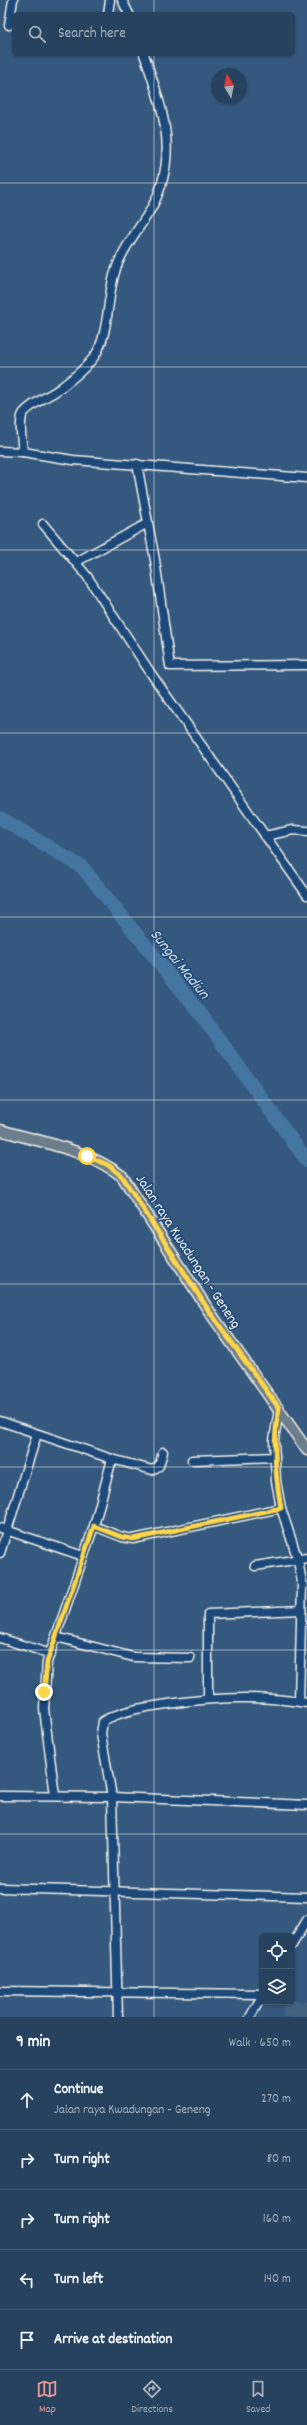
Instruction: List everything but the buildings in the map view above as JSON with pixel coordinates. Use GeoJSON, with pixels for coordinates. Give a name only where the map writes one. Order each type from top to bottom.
{"type":"FeatureCollection","features":[{"type":"Feature","properties":{"kind":"main road","name":"Jalan raya Kwadungan - Geneng"},"geometry":{"type":"LineString","coordinates":[[0,1130],[87,1156],[108,1165],[122,1176],[209,1311],[279,1408],[307,1450]]}},
{"type":"Feature","properties":{"kind":"street"},"geometry":{"type":"LineString","coordinates":[[9,25],[13,0]]}},
{"type":"Feature","properties":{"kind":"street"},"geometry":{"type":"LineString","coordinates":[[108,12],[110,0]]}},
{"type":"Feature","properties":{"kind":"street"},"geometry":{"type":"LineString","coordinates":[[122,0],[129,12]]}},
{"type":"Feature","properties":{"kind":"street"},"geometry":{"type":"LineString","coordinates":[[23,452],[22,420],[24,413],[59,389],[90,363],[101,345],[109,291],[116,269],[123,252],[152,206],[162,179],[168,159],[167,136],[145,56]]}},
{"type":"Feature","properties":{"kind":"street"},"geometry":{"type":"LineString","coordinates":[[0,451],[23,452],[73,460],[307,478]]}},
{"type":"Feature","properties":{"kind":"street"},"geometry":{"type":"LineString","coordinates":[[137,464],[148,523],[170,666],[307,665],[307,671]]}},
{"type":"Feature","properties":{"kind":"street"},"geometry":{"type":"LineString","coordinates":[[76,562],[148,523]]}},
{"type":"Feature","properties":{"kind":"street"},"geometry":{"type":"LineString","coordinates":[[43,524],[76,562],[307,895]]}},
{"type":"Feature","properties":{"kind":"street"},"geometry":{"type":"LineString","coordinates":[[265,836],[293,830],[307,831]]}},
{"type":"Feature","properties":{"kind":"street"},"geometry":{"type":"LineString","coordinates":[[118,2017],[113,1891],[112,1797],[101,1734],[103,1721],[130,1710],[208,1698],[243,1697],[303,1702],[304,1662],[301,1610],[302,1583],[298,1560],[281,1508],[276,1481],[274,1440],[279,1408]]}},
{"type":"Feature","properties":{"kind":"street"},"geometry":{"type":"LineString","coordinates":[[0,1422],[112,1459],[152,1470],[159,1466],[163,1452]]}},
{"type":"Feature","properties":{"kind":"street"},"geometry":{"type":"LineString","coordinates":[[0,1553],[4,1529],[37,1434]]}},
{"type":"Feature","properties":{"kind":"street"},"geometry":{"type":"LineString","coordinates":[[192,1460],[275,1456]]}},
{"type":"Feature","properties":{"kind":"street"},"geometry":{"type":"LineString","coordinates":[[55,1796],[44,1709],[45,1675],[56,1637],[94,1526],[112,1459]]}},
{"type":"Feature","properties":{"kind":"street"},"geometry":{"type":"LineString","coordinates":[[94,1526],[122,1537],[133,1539],[281,1508]]}},
{"type":"Feature","properties":{"kind":"street"},"geometry":{"type":"LineString","coordinates":[[4,1529],[83,1556]]}},
{"type":"Feature","properties":{"kind":"street"},"geometry":{"type":"LineString","coordinates":[[255,1566],[307,1558]]}},
{"type":"Feature","properties":{"kind":"street"},"geometry":{"type":"LineString","coordinates":[[208,1698],[208,1614],[301,1610]]}},
{"type":"Feature","properties":{"kind":"street"},"geometry":{"type":"LineString","coordinates":[[56,1637],[133,1657],[190,1658]]}},
{"type":"Feature","properties":{"kind":"street"},"geometry":{"type":"LineString","coordinates":[[0,1638],[51,1654]]}},
{"type":"Feature","properties":{"kind":"street"},"geometry":{"type":"LineString","coordinates":[[0,1796],[112,1797],[307,1805]]}},
{"type":"Feature","properties":{"kind":"street"},"geometry":{"type":"LineString","coordinates":[[0,1888],[307,1897]]}},
{"type":"Feature","properties":{"kind":"street"},"geometry":{"type":"LineString","coordinates":[[295,1940],[307,1920]]}},
{"type":"Feature","properties":{"kind":"street"},"geometry":{"type":"LineString","coordinates":[[0,1991],[117,1994],[259,1995]]}},
{"type":"Feature","properties":{"kind":"street"},"geometry":{"type":"LineString","coordinates":[[250,2017],[259,2000]]}},
{"type":"Feature","properties":{"kind":"shaded area"},"geometry":{"type":"Polygon","coordinates":[[[295,2000],[307,2002],[307,2017],[283,2017],[284,2005],[295,2005],[295,2000]]]}},
{"type":"Feature","properties":{"kind":"waterway","name":"Sungai Madiun"},"geometry":{"type":"LineString","coordinates":[[0,818],[82,867],[200,1013],[307,1161]]}},
{"type":"Feature","properties":{"kind":"route"},"geometry":{"type":"LineString","coordinates":[[44,1692],[47,1662],[94,1526],[122,1537],[133,1539],[222,1519],[281,1508],[276,1481],[274,1440],[279,1408],[209,1311],[122,1176],[108,1165],[87,1156]]}}]}
